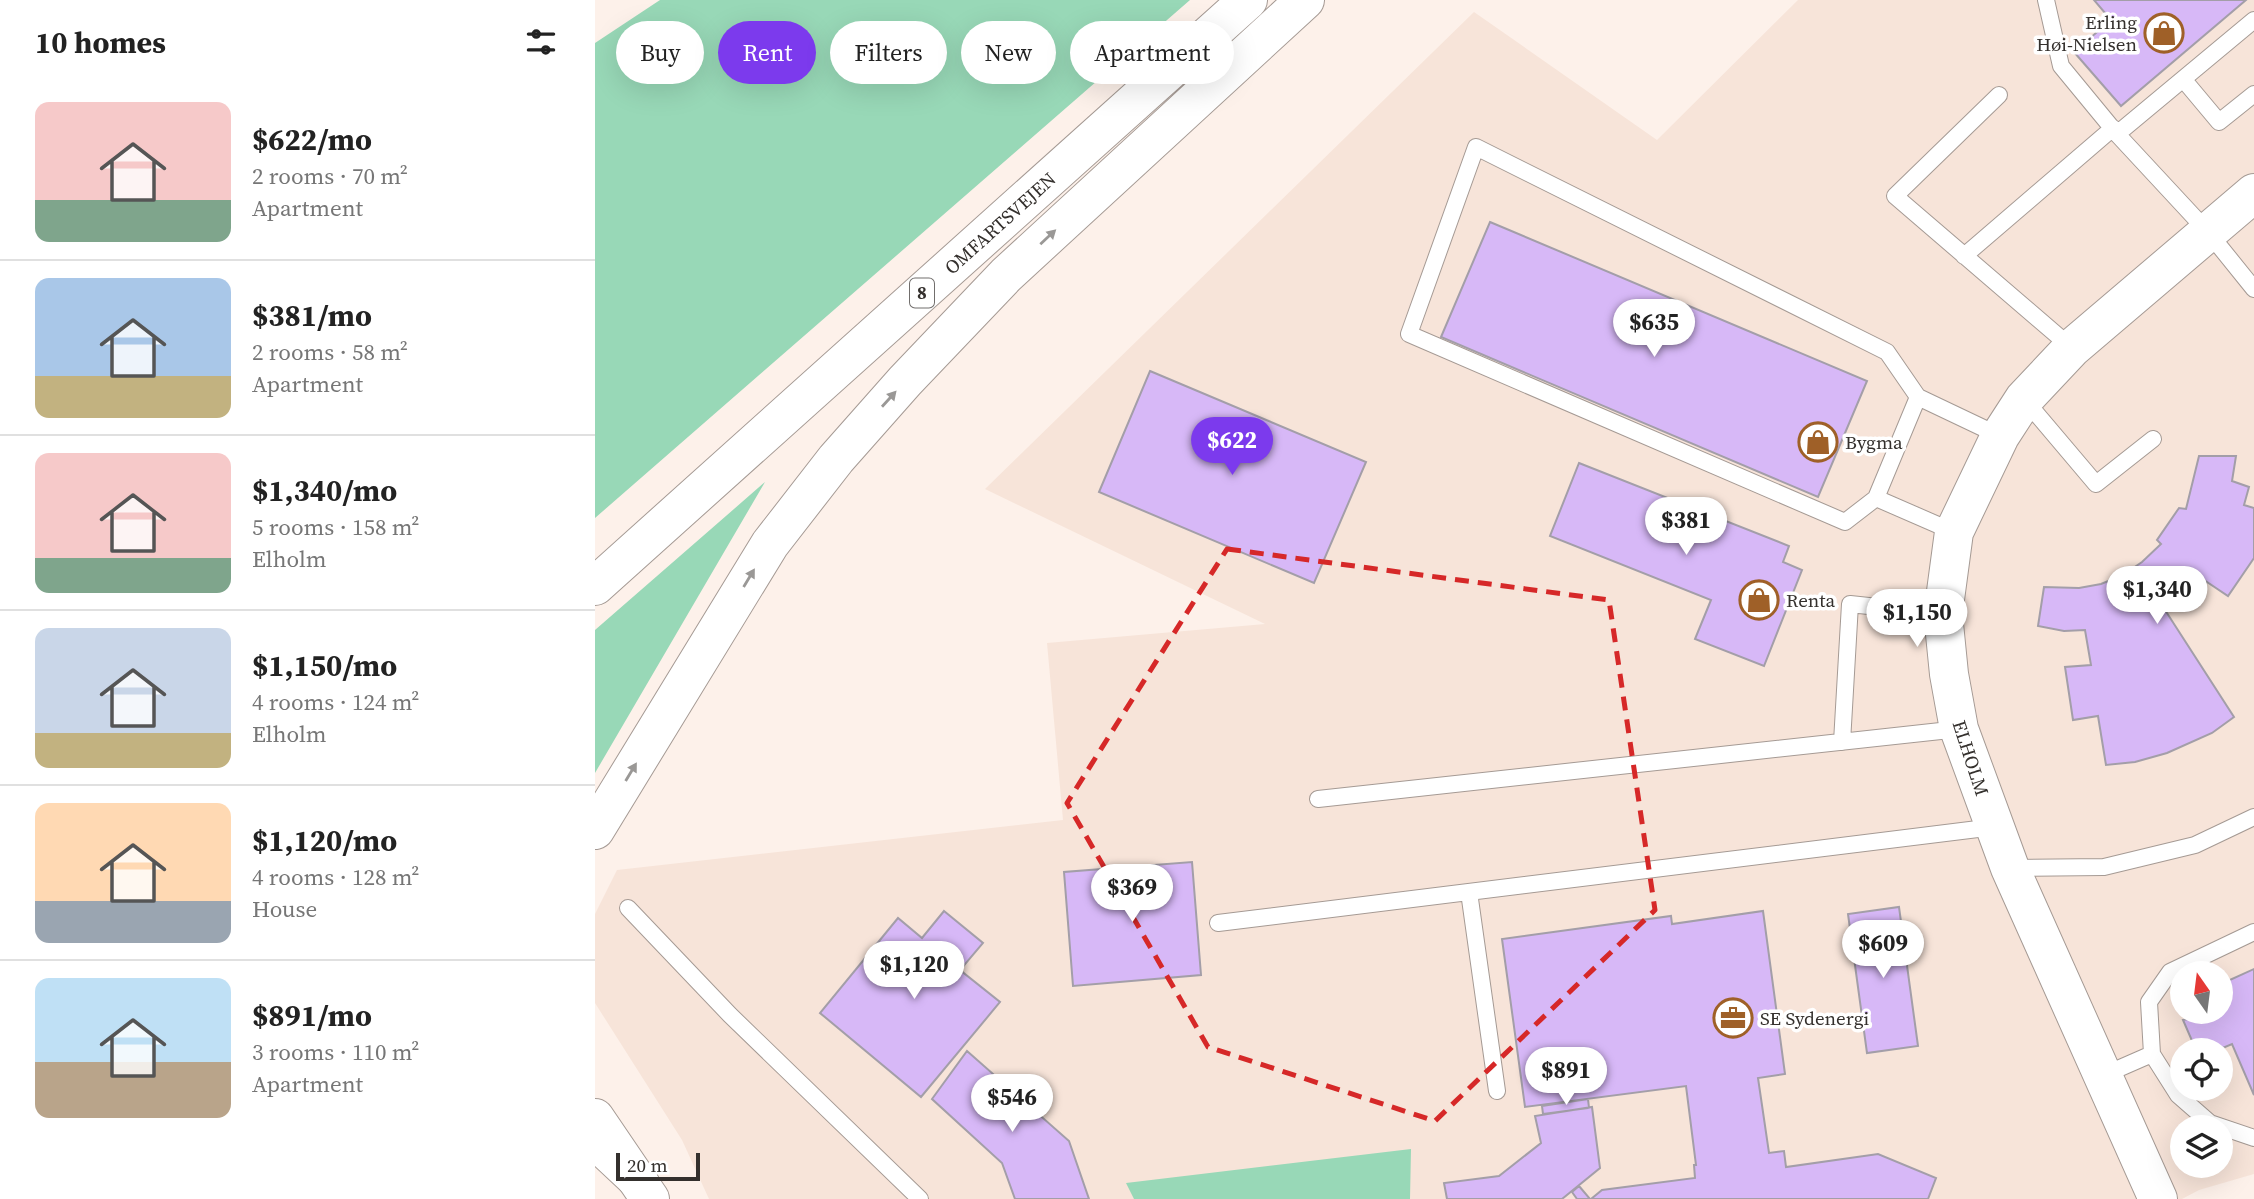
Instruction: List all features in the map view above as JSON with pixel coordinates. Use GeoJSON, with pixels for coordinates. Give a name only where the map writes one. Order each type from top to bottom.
{"type":"FeatureCollection","features":[{"type":"Feature","properties":{"kind":"main road","name":"OMFARTSVEJEN"},"geometry":{"type":"LineString","coordinates":[[595,586],[1248,0]]}},
{"type":"Feature","properties":{"kind":"main road"},"geometry":{"type":"LineString","coordinates":[[595,830],[770,544],[836,459],[905,381],[1006,275],[1305,0]]}},
{"type":"Feature","properties":{"kind":"main road","name":"ELHOLM"},"geometry":{"type":"LineString","coordinates":[[2158,1199],[1994,827],[1959,729],[1943,614],[1954,532],[2000,436],[2024,399],[2072,348],[2254,193]]}},
{"type":"Feature","properties":{"kind":"main road"},"geometry":{"type":"LineString","coordinates":[[595,1118],[645,1190]]}},
{"type":"Feature","properties":{"kind":"main road"},"geometry":{"type":"LineString","coordinates":[[595,1140],[645,1190]]}},
{"type":"Feature","properties":{"kind":"lane"},"geometry":{"type":"LineString","coordinates":[[2046,0],[2061,66],[2115,131],[2208,232],[2254,289]]}},
{"type":"Feature","properties":{"kind":"lane"},"geometry":{"type":"LineString","coordinates":[[1964,256],[2254,20]]}},
{"type":"Feature","properties":{"kind":"lane"},"geometry":{"type":"LineString","coordinates":[[2183,79],[2219,122],[2254,94]]}},
{"type":"Feature","properties":{"kind":"lane"},"geometry":{"type":"LineString","coordinates":[[1999,95],[1895,196],[2072,348]]}},
{"type":"Feature","properties":{"kind":"lane"},"geometry":{"type":"LineString","coordinates":[[1918,397],[1876,498],[1845,522],[1409,334],[1476,147],[1887,352],[1918,397],[2000,436]]}},
{"type":"Feature","properties":{"kind":"lane"},"geometry":{"type":"LineString","coordinates":[[2024,399],[2096,484],[2153,439]]}},
{"type":"Feature","properties":{"kind":"lane"},"geometry":{"type":"LineString","coordinates":[[1876,498],[1954,532]]}},
{"type":"Feature","properties":{"kind":"lane"},"geometry":{"type":"LineString","coordinates":[[1842,742],[1850,604],[1943,614]]}},
{"type":"Feature","properties":{"kind":"lane"},"geometry":{"type":"LineString","coordinates":[[1318,799],[1959,729]]}},
{"type":"Feature","properties":{"kind":"lane"},"geometry":{"type":"LineString","coordinates":[[2010,868],[2104,867],[2195,845],[2254,817]]}},
{"type":"Feature","properties":{"kind":"lane"},"geometry":{"type":"LineString","coordinates":[[1218,923],[1994,827]]}},
{"type":"Feature","properties":{"kind":"lane"},"geometry":{"type":"LineString","coordinates":[[1469,892],[1496,1091]]}},
{"type":"Feature","properties":{"kind":"lane"},"geometry":{"type":"LineString","coordinates":[[628,908],[730,1015],[920,1199]]}},
{"type":"Feature","properties":{"kind":"lane"},"geometry":{"type":"LineString","coordinates":[[2254,932],[2170,972],[2149,1002],[2152,1054],[2178,1095],[2210,1123],[2254,1138]]}},
{"type":"Feature","properties":{"kind":"lane"},"geometry":{"type":"LineString","coordinates":[[2104,1075],[2152,1054]]}},
{"type":"Feature","properties":{"kind":"highlighted area"},"geometry":{"type":"Polygon","coordinates":[[[1227,549],[1609,600],[1655,910],[1435,1121],[1208,1047],[1067,803],[1227,549]]]}},
{"type":"Feature","properties":{"kind":"shaded area"},"geometry":{"type":"Polygon","coordinates":[[[1798,0],[2254,0],[2254,1174],[2199,1190],[2182,1199],[709,1199],[682,1140],[595,1003],[595,914],[617,870],[1063,820],[1047,643],[1265,624],[985,489],[1474,12],[1657,140],[1798,0]]]}},
{"type":"Feature","properties":{"kind":"green space"},"geometry":{"type":"Polygon","coordinates":[[[660,0],[1190,0],[1166,21],[1070,21],[1070,84],[1094,84],[595,518],[595,43],[616,29],[616,84],[704,84],[704,21],[628,21],[660,0]]]}},
{"type":"Feature","properties":{"kind":"green space"},"geometry":{"type":"Polygon","coordinates":[[[765,482],[595,773],[595,630],[765,482]]]}},
{"type":"Feature","properties":{"kind":"green space"},"geometry":{"type":"Polygon","coordinates":[[[1411,1149],[1410,1199],[1134,1199],[1126,1183],[1411,1149]]]}},
{"type":"Feature","properties":{"kind":"building"},"geometry":{"type":"Polygon","coordinates":[[[2094,0],[2246,0],[2121,106],[2074,52],[2111,20],[2094,0]]]}},
{"type":"Feature","properties":{"kind":"building"},"geometry":{"type":"Polygon","coordinates":[[[1490,222],[1867,381],[1818,497],[1441,337],[1490,222]]]}},
{"type":"Feature","properties":{"kind":"building"},"geometry":{"type":"Polygon","coordinates":[[[1150,371],[1366,462],[1314,583],[1099,492],[1150,371]]]}},
{"type":"Feature","properties":{"kind":"building"},"geometry":{"type":"Polygon","coordinates":[[[2199,456],[2236,456],[2232,481],[2249,487],[2244,505],[2254,508],[2254,558],[2228,596],[2201,578],[2165,610],[2234,717],[2212,733],[2167,753],[2135,762],[2106,765],[2098,716],[2073,720],[2065,667],[2091,665],[2085,630],[2064,631],[2038,626],[2044,587],[2079,588],[2101,584],[2123,575],[2142,562],[2161,544],[2157,540],[2179,508],[2186,509],[2199,456]]]}},
{"type":"Feature","properties":{"kind":"building"},"geometry":{"type":"Polygon","coordinates":[[[1579,463],[1789,546],[1783,562],[1802,570],[1764,666],[1695,639],[1711,600],[1550,536],[1579,463]]]}},
{"type":"Feature","properties":{"kind":"building"},"geometry":{"type":"Polygon","coordinates":[[[1192,862],[1201,975],[1073,986],[1064,872],[1192,862]]]}},
{"type":"Feature","properties":{"kind":"building"},"geometry":{"type":"Polygon","coordinates":[[[1899,907],[1918,1046],[1867,1053],[1848,914],[1899,907]]]}},
{"type":"Feature","properties":{"kind":"building"},"geometry":{"type":"Polygon","coordinates":[[[944,911],[983,943],[960,970],[1000,1002],[921,1097],[820,1013],[898,918],[922,938],[944,911]]]}},
{"type":"Feature","properties":{"kind":"building"},"geometry":{"type":"Polygon","coordinates":[[[1763,911],[1785,1074],[1758,1078],[1769,1153],[1784,1151],[1786,1167],[1878,1154],[1936,1178],[1928,1199],[1591,1199],[1602,1190],[1695,1178],[1696,1165],[1686,1086],[1525,1107],[1502,939],[1671,916],[1672,924],[1763,911]]]}},
{"type":"Feature","properties":{"kind":"building"},"geometry":{"type":"Polygon","coordinates":[[[2254,969],[2254,1095],[2233,1046],[2233,1038],[2191,1038],[2185,1024],[2233,1024],[2233,979],[2254,969]]]}},
{"type":"Feature","properties":{"kind":"building"},"geometry":{"type":"Polygon","coordinates":[[[967,1051],[1069,1141],[1089,1199],[1015,1199],[1002,1163],[932,1099],[967,1051]]]}},
{"type":"Feature","properties":{"kind":"building"},"geometry":{"type":"Polygon","coordinates":[[[1588,1099],[1589,1108],[1543,1114],[1542,1106],[1588,1099]]]}},
{"type":"Feature","properties":{"kind":"building"},"geometry":{"type":"Polygon","coordinates":[[[1592,1107],[1600,1168],[1562,1199],[1447,1199],[1444,1183],[1499,1176],[1541,1143],[1535,1116],[1592,1107]]]}},
{"type":"Feature","properties":{"kind":"building"},"geometry":{"type":"Polygon","coordinates":[[[1579,1186],[1590,1199],[1577,1199],[1572,1192],[1579,1186]]]}},
{"type":"Feature","properties":{"kind":"place","name":"Erling Høi-Nielsen"},"geometry":{"type":"Point","coordinates":[2164,33]}},
{"type":"Feature","properties":{"kind":"place","name":"Bygma"},"geometry":{"type":"Point","coordinates":[1818,442]}},
{"type":"Feature","properties":{"kind":"place","name":"Renta"},"geometry":{"type":"Point","coordinates":[1759,600]}},
{"type":"Feature","properties":{"kind":"place","name":"SE Sydenergi"},"geometry":{"type":"Point","coordinates":[1733,1018]}}]}
